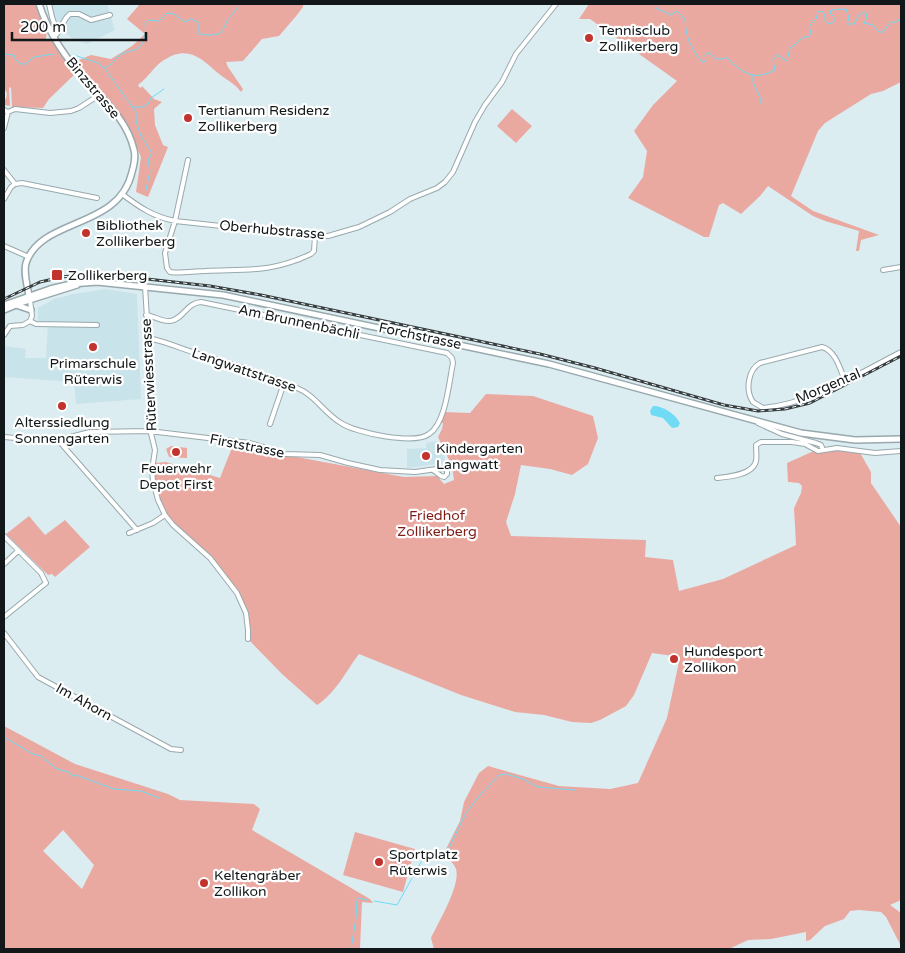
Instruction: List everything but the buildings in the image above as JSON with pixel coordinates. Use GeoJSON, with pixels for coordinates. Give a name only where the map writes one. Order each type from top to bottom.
{"type":"FeatureCollection","features":[{"type":"Feature","properties":{"kind":"main road","name":"Binzstrasse"},"geometry":{"type":"LineString","coordinates":[[29,257],[44,240],[104,211],[122,194],[131,178],[134,160],[134,150],[117,114],[69,61],[39,4]]}},
{"type":"Feature","properties":{"kind":"main road"},"geometry":{"type":"LineString","coordinates":[[29,257],[25,268],[30,298]]}},
{"type":"Feature","properties":{"kind":"main road","name":"Forchstrasse"},"geometry":{"type":"LineString","coordinates":[[4,305],[73,288],[78,285],[97,282],[200,292],[248,299],[590,374],[756,421],[821,437],[855,440],[901,439]]}},
{"type":"Feature","properties":{"kind":"main road","name":"Forchstrasse"},"geometry":{"type":"LineString","coordinates":[[4,310],[30,298]]}},
{"type":"Feature","properties":{"kind":"main road"},"geometry":{"type":"LineString","coordinates":[[15,305],[31,310]]}},
{"type":"Feature","properties":{"kind":"street"},"geometry":{"type":"LineString","coordinates":[[49,4],[58,30],[55,36]]}},
{"type":"Feature","properties":{"kind":"street","name":"Oberhubstrasse"},"geometry":{"type":"LineString","coordinates":[[122,194],[145,211],[175,221],[315,236],[341,234],[359,227],[390,212],[410,199],[437,188],[445,182],[453,172],[475,122],[502,82],[516,54],[556,4]]}},
{"type":"Feature","properties":{"kind":"street"},"geometry":{"type":"LineString","coordinates":[[55,36],[70,14],[79,14],[91,20],[110,14]]}},
{"type":"Feature","properties":{"kind":"street"},"geometry":{"type":"LineString","coordinates":[[4,128],[6,111],[15,109],[50,113],[71,111],[100,95]]}},
{"type":"Feature","properties":{"kind":"street"},"geometry":{"type":"LineString","coordinates":[[188,160],[175,221],[165,253],[167,268],[170,272],[243,271],[282,266],[312,253],[315,247],[315,236]]}},
{"type":"Feature","properties":{"kind":"street"},"geometry":{"type":"LineString","coordinates":[[4,170],[15,184]]}},
{"type":"Feature","properties":{"kind":"street"},"geometry":{"type":"LineString","coordinates":[[4,199],[15,184],[22,183],[97,198]]}},
{"type":"Feature","properties":{"kind":"street"},"geometry":{"type":"LineString","coordinates":[[4,246],[29,257]]}},
{"type":"Feature","properties":{"kind":"street"},"geometry":{"type":"LineString","coordinates":[[883,270],[901,267]]}},
{"type":"Feature","properties":{"kind":"street","name":"Rüterwiesstrasse"},"geometry":{"type":"LineString","coordinates":[[145,286],[151,383],[150,431],[155,450],[152,470],[158,500],[172,525],[210,558],[237,593],[246,613],[248,639]]}},
{"type":"Feature","properties":{"kind":"street"},"geometry":{"type":"LineString","coordinates":[[30,298],[30,321]]}},
{"type":"Feature","properties":{"kind":"street","name":"Am Brunnenbächli"},"geometry":{"type":"LineString","coordinates":[[146,315],[164,321],[172,321],[177,319],[190,305],[201,302],[447,353],[454,363]]}},
{"type":"Feature","properties":{"kind":"street"},"geometry":{"type":"LineString","coordinates":[[30,321],[36,324],[97,325]]}},
{"type":"Feature","properties":{"kind":"street"},"geometry":{"type":"LineString","coordinates":[[4,335],[10,326],[23,325],[30,321]]}},
{"type":"Feature","properties":{"kind":"street","name":"Langwattstrasse"},"geometry":{"type":"LineString","coordinates":[[148,338],[284,383],[312,396],[330,415],[346,426],[404,439],[417,439],[430,434],[439,423],[454,363]]}},
{"type":"Feature","properties":{"kind":"street","name":"Morgental"},"geometry":{"type":"LineString","coordinates":[[845,381],[832,351],[822,347],[760,363],[751,373],[749,391],[753,402],[763,408],[773,407],[821,392],[845,381],[901,352]]}},
{"type":"Feature","properties":{"kind":"street"},"geometry":{"type":"LineString","coordinates":[[270,424],[284,383]]}},
{"type":"Feature","properties":{"kind":"street","name":"Forchstrasse"},"geometry":{"type":"LineString","coordinates":[[756,421],[782,434],[821,445],[824,450]]}},
{"type":"Feature","properties":{"kind":"street","name":"Firststrasse"},"geometry":{"type":"LineString","coordinates":[[4,437],[58,440],[90,432],[150,431],[250,444],[285,454],[320,455],[380,470],[398,472],[433,470]]}},
{"type":"Feature","properties":{"kind":"street"},"geometry":{"type":"LineString","coordinates":[[58,440],[136,530]]}},
{"type":"Feature","properties":{"kind":"street"},"geometry":{"type":"LineString","coordinates":[[717,478],[740,473],[754,466],[756,462],[756,445],[761,442],[805,444],[818,451],[837,448],[875,453],[901,451]]}},
{"type":"Feature","properties":{"kind":"street"},"geometry":{"type":"LineString","coordinates":[[129,533],[154,523],[165,515]]}},
{"type":"Feature","properties":{"kind":"street"},"geometry":{"type":"LineString","coordinates":[[4,536],[44,577],[46,583],[4,617]]}},
{"type":"Feature","properties":{"kind":"street"},"geometry":{"type":"LineString","coordinates":[[4,564],[18,551]]}},
{"type":"Feature","properties":{"kind":"street","name":"Im Ahorn"},"geometry":{"type":"LineString","coordinates":[[4,633],[38,676],[171,748],[181,750]]}},
{"type":"Feature","properties":{"kind":"shaded area"},"geometry":{"type":"Polygon","coordinates":[[[50,4],[107,4],[115,30],[87,44],[72,38],[58,27],[50,4]]]}},
{"type":"Feature","properties":{"kind":"shaded area","name":"Primarschule Rüterwis"},"geometry":{"type":"Polygon","coordinates":[[[106,289],[137,294],[141,399],[76,404],[74,382],[4,377],[5,346],[26,349],[25,358],[46,358],[48,324],[38,324],[38,308],[54,299],[106,289]]]}},
{"type":"Feature","properties":{"kind":"shaded area","name":"Kindergarten Langwatt"},"geometry":{"type":"Polygon","coordinates":[[[436,441],[441,444],[446,463],[407,468],[407,449],[426,448],[426,443],[436,441]]]}},
{"type":"Feature","properties":{"kind":"green space"},"geometry":{"type":"Polygon","coordinates":[[[4,4],[36,4],[47,31],[46,39],[51,40],[75,74],[49,99],[43,108],[12,107],[11,88],[9,87],[10,106],[4,105],[7,94],[4,87],[4,4]]]}},
{"type":"Feature","properties":{"kind":"green space"},"geometry":{"type":"Polygon","coordinates":[[[140,4],[303,4],[297,15],[279,36],[262,39],[243,61],[226,62],[243,89],[241,92],[205,62],[186,53],[180,53],[164,60],[139,84],[138,86],[141,88],[142,86],[154,99],[162,102],[154,109],[155,125],[163,145],[168,147],[148,197],[136,192],[141,157],[120,114],[74,62],[91,55],[111,59],[132,46],[145,34],[127,19],[140,4]]]}},
{"type":"Feature","properties":{"kind":"green space"},"geometry":{"type":"Polygon","coordinates":[[[589,4],[901,4],[901,82],[883,91],[871,94],[825,123],[818,131],[791,196],[813,211],[879,235],[861,240],[859,251],[856,251],[859,231],[813,216],[768,186],[741,214],[723,203],[719,205],[709,237],[704,237],[628,198],[643,177],[647,151],[634,131],[653,105],[677,81],[590,19],[579,19],[589,4]]]}},
{"type":"Feature","properties":{"kind":"green space"},"geometry":{"type":"Polygon","coordinates":[[[512,109],[532,126],[516,143],[497,126],[512,109]]]}},
{"type":"Feature","properties":{"kind":"green space","name":"Friedhof Zollikerberg"},"geometry":{"type":"Polygon","coordinates":[[[486,394],[533,396],[593,416],[598,438],[588,464],[572,475],[550,469],[521,465],[515,494],[506,522],[511,536],[646,540],[645,557],[673,560],[679,591],[723,579],[796,545],[794,508],[802,486],[799,483],[788,482],[787,463],[816,450],[859,451],[871,472],[871,483],[901,527],[901,900],[890,905],[901,913],[901,946],[886,917],[881,912],[859,910],[850,911],[844,919],[825,926],[810,940],[806,941],[806,932],[771,939],[748,940],[729,949],[434,949],[431,938],[452,894],[457,876],[454,865],[443,855],[460,821],[464,802],[479,773],[488,766],[559,786],[610,789],[638,783],[667,718],[680,657],[652,653],[634,695],[626,706],[591,723],[572,722],[544,715],[515,712],[461,695],[359,654],[335,688],[317,705],[282,674],[248,639],[246,613],[237,593],[210,558],[173,525],[158,500],[152,470],[155,463],[166,462],[220,478],[233,445],[404,477],[437,476],[444,484],[454,480],[452,466],[438,437],[442,429],[443,423],[439,423],[443,412],[470,413],[486,394]]]}},
{"type":"Feature","properties":{"kind":"green space","name":"Feuerwehr Depot First"},"geometry":{"type":"Polygon","coordinates":[[[171,446],[187,448],[187,458],[169,457],[166,449],[171,446]]]}},
{"type":"Feature","properties":{"kind":"green space"},"geometry":{"type":"Polygon","coordinates":[[[29,516],[45,535],[65,520],[90,547],[55,577],[52,574],[48,575],[6,534],[29,516]]]}},
{"type":"Feature","properties":{"kind":"green space"},"geometry":{"type":"Polygon","coordinates":[[[4,726],[75,764],[168,794],[180,800],[254,804],[260,809],[252,830],[370,899],[373,903],[362,902],[360,949],[4,949],[4,726]],[[63,830],[43,851],[82,889],[94,865],[63,830]]]}},
{"type":"Feature","properties":{"kind":"green space","name":"Sportplatz Rüterwis"},"geometry":{"type":"Polygon","coordinates":[[[355,832],[415,849],[403,892],[343,875],[355,832]]]}},
{"type":"Feature","properties":{"kind":"water"},"geometry":{"type":"Polygon","coordinates":[[[653,406],[661,407],[672,414],[680,423],[678,427],[672,428],[663,418],[651,415],[650,411],[653,406]]]}},
{"type":"Feature","properties":{"kind":"waterway"},"geometry":{"type":"LineString","coordinates":[[74,55],[98,63],[104,68],[121,54],[141,46],[145,37],[145,23],[149,20],[159,21],[167,13],[174,14],[185,22],[191,19],[198,22],[198,33],[200,34],[217,34],[223,30],[238,4]]}},
{"type":"Feature","properties":{"kind":"waterway"},"geometry":{"type":"LineString","coordinates":[[655,4],[656,8],[671,15],[677,11],[685,19],[689,42],[702,62],[706,61],[705,55],[708,53],[716,59],[727,58],[744,72],[755,75],[775,70],[773,60],[777,55],[787,61],[790,48],[804,37],[809,37],[811,33],[809,26],[816,19],[818,12],[822,11],[825,15],[825,21],[829,24],[834,22],[834,17],[830,13],[831,10],[846,9],[849,18],[847,24],[854,24],[859,15],[864,12],[867,17],[864,23],[873,25],[879,32],[883,32],[890,23],[898,21],[901,16]]}},
{"type":"Feature","properties":{"kind":"waterway"},"geometry":{"type":"LineString","coordinates":[[4,54],[14,55],[21,64],[25,64],[34,57],[54,54]]}},
{"type":"Feature","properties":{"kind":"waterway"},"geometry":{"type":"LineString","coordinates":[[105,69],[136,112],[136,121],[141,136],[152,153],[148,160],[150,171],[146,190]]}},
{"type":"Feature","properties":{"kind":"waterway"},"geometry":{"type":"LineString","coordinates":[[753,75],[753,82],[761,104]]}},
{"type":"Feature","properties":{"kind":"waterway"},"geometry":{"type":"LineString","coordinates":[[132,107],[143,107],[148,104],[151,98],[164,89]]}},
{"type":"Feature","properties":{"kind":"waterway"},"geometry":{"type":"LineString","coordinates":[[4,737],[33,754],[41,756],[57,769],[69,772],[72,776],[76,775],[114,789],[141,791],[159,798]]}},
{"type":"Feature","properties":{"kind":"waterway"},"geometry":{"type":"LineString","coordinates":[[446,854],[466,813],[499,775],[506,774],[523,779],[538,787],[575,790]]}},
{"type":"Feature","properties":{"kind":"waterway"},"geometry":{"type":"LineString","coordinates":[[374,901],[397,905],[425,855],[428,853]]}},
{"type":"Feature","properties":{"kind":"waterway"},"geometry":{"type":"LineString","coordinates":[[351,949],[357,900],[358,898],[367,900]]}},
{"type":"Feature","properties":{"kind":"railway"},"geometry":{"type":"LineString","coordinates":[[4,299],[40,282],[80,275],[120,276],[210,286],[540,354],[724,405],[758,411],[785,409],[810,403],[901,356]]}},
{"type":"Feature","properties":{"kind":"place","name":"Tennisclub Zollikerberg"},"geometry":{"type":"Point","coordinates":[589,38]}},
{"type":"Feature","properties":{"kind":"place","name":"Tertianum Residenz Zollikerberg"},"geometry":{"type":"Point","coordinates":[188,118]}},
{"type":"Feature","properties":{"kind":"place","name":"Bibliothek Zollikerberg"},"geometry":{"type":"Point","coordinates":[86,233]}},
{"type":"Feature","properties":{"kind":"place","name":"Zollikerberg"},"geometry":{"type":"Point","coordinates":[57,275]}},
{"type":"Feature","properties":{"kind":"place","name":"Primarschule Rüterwis"},"geometry":{"type":"Point","coordinates":[93,347]}},
{"type":"Feature","properties":{"kind":"place","name":"Alterssiedlung Sonnengarten"},"geometry":{"type":"Point","coordinates":[62,406]}},
{"type":"Feature","properties":{"kind":"place","name":"Feuerwehr Depot First"},"geometry":{"type":"Point","coordinates":[176,452]}},
{"type":"Feature","properties":{"kind":"place","name":"Kindergarten Langwatt"},"geometry":{"type":"Point","coordinates":[426,456]}},
{"type":"Feature","properties":{"kind":"place","name":"Hundesport Zollikon"},"geometry":{"type":"Point","coordinates":[674,659]}},
{"type":"Feature","properties":{"kind":"place","name":"Sportplatz Rüterwis"},"geometry":{"type":"Point","coordinates":[379,862]}},
{"type":"Feature","properties":{"kind":"place","name":"Keltengräber Zollikon"},"geometry":{"type":"Point","coordinates":[204,883]}}]}
